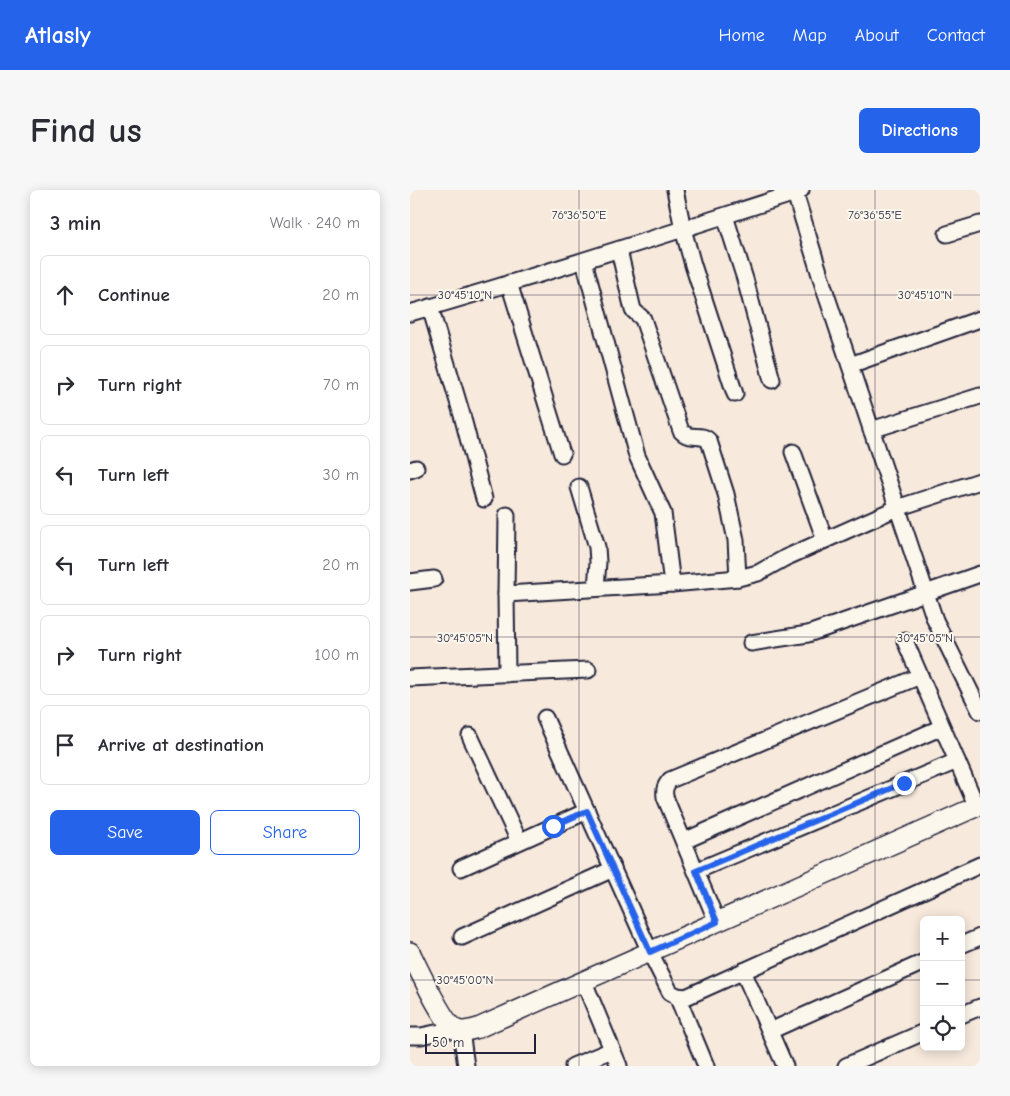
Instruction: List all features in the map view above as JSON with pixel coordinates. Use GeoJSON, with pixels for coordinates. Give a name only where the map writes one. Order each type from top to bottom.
{"type":"FeatureCollection","features":[{"type":"Feature","properties":{"kind":"street"},"geometry":{"type":"LineString","coordinates":[[675,190],[693,265],[735,394]]}},
{"type":"Feature","properties":{"kind":"street"},"geometry":{"type":"LineString","coordinates":[[410,313],[618,250],[797,191],[850,365],[935,620],[980,711]]}},
{"type":"Feature","properties":{"kind":"street"},"geometry":{"type":"LineString","coordinates":[[725,216],[746,279],[772,380]]}},
{"type":"Feature","properties":{"kind":"street"},"geometry":{"type":"LineString","coordinates":[[948,234],[980,224]]}},
{"type":"Feature","properties":{"kind":"street"},"geometry":{"type":"LineString","coordinates":[[618,250],[633,310],[643,320],[681,431],[687,436],[704,437],[709,441],[726,494],[736,540],[738,578]]}},
{"type":"Feature","properties":{"kind":"street"},"geometry":{"type":"LineString","coordinates":[[584,260],[637,456],[663,513],[672,584]]}},
{"type":"Feature","properties":{"kind":"street"},"geometry":{"type":"LineString","coordinates":[[509,284],[562,454]]}},
{"type":"Feature","properties":{"kind":"street"},"geometry":{"type":"LineString","coordinates":[[430,307],[462,415],[484,499]]}},
{"type":"Feature","properties":{"kind":"street"},"geometry":{"type":"LineString","coordinates":[[850,365],[980,319]]}},
{"type":"Feature","properties":{"kind":"street"},"geometry":{"type":"LineString","coordinates":[[871,430],[980,396]]}},
{"type":"Feature","properties":{"kind":"street"},"geometry":{"type":"LineString","coordinates":[[793,452],[825,540]]}},
{"type":"Feature","properties":{"kind":"street"},"geometry":{"type":"LineString","coordinates":[[506,594],[738,578],[758,573],[785,558],[897,508],[980,481]]}},
{"type":"Feature","properties":{"kind":"street"},"geometry":{"type":"LineString","coordinates":[[579,488],[597,547],[596,588]]}},
{"type":"Feature","properties":{"kind":"street"},"geometry":{"type":"LineString","coordinates":[[507,515],[507,674]]}},
{"type":"Feature","properties":{"kind":"street"},"geometry":{"type":"LineString","coordinates":[[751,643],[808,634],[980,574]]}},
{"type":"Feature","properties":{"kind":"street"},"geometry":{"type":"LineString","coordinates":[[410,582],[434,580]]}},
{"type":"Feature","properties":{"kind":"street"},"geometry":{"type":"LineString","coordinates":[[410,1036],[478,1028],[978,806],[905,641]]}},
{"type":"Feature","properties":{"kind":"street"},"geometry":{"type":"LineString","coordinates":[[410,678],[588,670]]}},
{"type":"Feature","properties":{"kind":"street"},"geometry":{"type":"LineString","coordinates":[[717,922],[665,797],[665,785],[670,780],[920,676]]}},
{"type":"Feature","properties":{"kind":"street"},"geometry":{"type":"LineString","coordinates":[[545,718],[650,952],[670,992],[677,996],[686,997],[980,865]]}},
{"type":"Feature","properties":{"kind":"street"},"geometry":{"type":"LineString","coordinates":[[684,841],[942,728]]}},
{"type":"Feature","properties":{"kind":"street"},"geometry":{"type":"LineString","coordinates":[[470,736],[520,841]]}},
{"type":"Feature","properties":{"kind":"street"},"geometry":{"type":"LineString","coordinates":[[696,871],[957,761]]}},
{"type":"Feature","properties":{"kind":"street"},"geometry":{"type":"LineString","coordinates":[[461,868],[587,811]]}},
{"type":"Feature","properties":{"kind":"street"},"geometry":{"type":"LineString","coordinates":[[462,937],[613,869]]}},
{"type":"Feature","properties":{"kind":"street"},"geometry":{"type":"LineString","coordinates":[[965,943],[980,937]]}},
{"type":"Feature","properties":{"kind":"street"},"geometry":{"type":"LineString","coordinates":[[410,952],[438,1006],[449,1023],[458,1030],[466,1066]]}},
{"type":"Feature","properties":{"kind":"street"},"geometry":{"type":"LineString","coordinates":[[770,1031],[920,964]]}},
{"type":"Feature","properties":{"kind":"street"},"geometry":{"type":"LineString","coordinates":[[743,971],[785,1066]]}},
{"type":"Feature","properties":{"kind":"street"},"geometry":{"type":"LineString","coordinates":[[584,982],[619,1066]]}},
{"type":"Feature","properties":{"kind":"street"},"geometry":{"type":"LineString","coordinates":[[677,996],[706,1066]]}},
{"type":"Feature","properties":{"kind":"street"},"geometry":{"type":"LineString","coordinates":[[965,1013],[980,1007]]}},
{"type":"Feature","properties":{"kind":"street"},"geometry":{"type":"LineString","coordinates":[[846,1066],[920,1034]]}},
{"type":"Feature","properties":{"kind":"street"},"geometry":{"type":"LineString","coordinates":[[573,1066],[612,1050]]}},
{"type":"Feature","properties":{"kind":"route"},"geometry":{"type":"LineString","coordinates":[[553,826],[587,811],[650,952],[717,922],[696,871],[904,783]]}}]}
